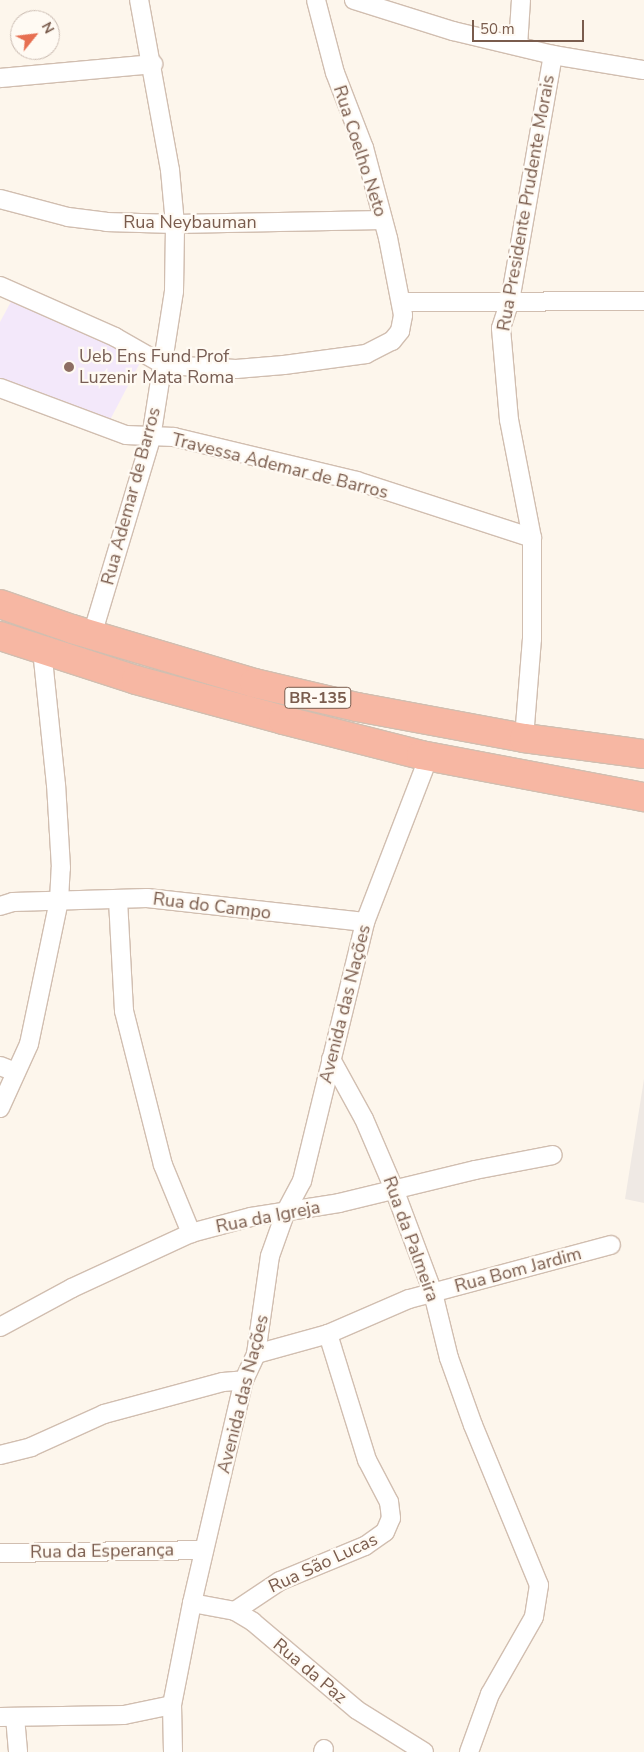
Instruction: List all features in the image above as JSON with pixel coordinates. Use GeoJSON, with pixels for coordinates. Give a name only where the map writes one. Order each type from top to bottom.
{"type":"FeatureCollection","features":[{"type":"Feature","properties":{"kind":"highway","name":"BR-135"},"geometry":{"type":"LineString","coordinates":[[0,604],[92,635],[254,683],[366,709],[524,738],[644,754]]}},
{"type":"Feature","properties":{"kind":"highway","name":"BR-135"},"geometry":{"type":"LineString","coordinates":[[0,636],[136,680],[429,756],[644,797]]}},
{"type":"Feature","properties":{"kind":"street","name":"Rua Ademar de Barros"},"geometry":{"type":"LineString","coordinates":[[92,635],[151,438],[164,365],[174,291],[176,224],[153,64],[139,0]]}},
{"type":"Feature","properties":{"kind":"street","name":"Rua Coelho Neto"},"geometry":{"type":"LineString","coordinates":[[164,365],[236,369],[366,354],[387,345],[397,336],[403,323],[402,302],[364,148],[326,46],[316,0]]}},
{"type":"Feature","properties":{"kind":"street"},"geometry":{"type":"LineString","coordinates":[[354,0],[453,31],[553,55],[644,70]]}},
{"type":"Feature","properties":{"kind":"street"},"geometry":{"type":"LineString","coordinates":[[518,46],[521,0]]}},
{"type":"Feature","properties":{"kind":"street","name":"Rua Presidente Prudente Morais"},"geometry":{"type":"LineString","coordinates":[[524,738],[532,639],[532,538],[509,420],[501,342],[503,315],[510,301],[553,55]]}},
{"type":"Feature","properties":{"kind":"street"},"geometry":{"type":"LineString","coordinates":[[0,78],[153,64]]}},
{"type":"Feature","properties":{"kind":"street","name":"Rua Neybauman"},"geometry":{"type":"LineString","coordinates":[[0,198],[68,217],[176,224],[383,220]]}},
{"type":"Feature","properties":{"kind":"street"},"geometry":{"type":"LineString","coordinates":[[0,286],[115,337],[164,365]]}},
{"type":"Feature","properties":{"kind":"street"},"geometry":{"type":"LineString","coordinates":[[402,302],[644,301]]}},
{"type":"Feature","properties":{"kind":"street","name":"Travessa Ademar de Barros"},"geometry":{"type":"LineString","coordinates":[[0,388],[126,434],[151,438],[174,437],[357,481],[532,538]]}},
{"type":"Feature","properties":{"kind":"street"},"geometry":{"type":"LineString","coordinates":[[0,1108],[8,1069],[29,1044],[59,901],[60,868],[56,794],[42,650]]}},
{"type":"Feature","properties":{"kind":"street","name":"Avenida das Nações"},"geometry":{"type":"LineString","coordinates":[[173,1752],[172,1705],[192,1603],[244,1380],[256,1354],[270,1256],[286,1211],[302,1181],[365,922],[429,756]]}},
{"type":"Feature","properties":{"kind":"street","name":"Rua do Campo"},"geometry":{"type":"LineString","coordinates":[[0,906],[14,902],[147,898],[365,922]]}},
{"type":"Feature","properties":{"kind":"street"},"geometry":{"type":"LineString","coordinates":[[118,900],[124,1011],[156,1141],[177,1206],[191,1233]]}},
{"type":"Feature","properties":{"kind":"street","name":"Rua da Palmeira"},"geometry":{"type":"LineString","coordinates":[[332,1059],[364,1119],[394,1189],[433,1293],[449,1358],[473,1425],[539,1585],[534,1617],[490,1694],[469,1752]]}},
{"type":"Feature","properties":{"kind":"street","name":"Rua da Igreja"},"geometry":{"type":"LineString","coordinates":[[0,1327],[72,1288],[191,1233],[251,1217],[552,1155]]}},
{"type":"Feature","properties":{"kind":"street","name":"Rua Bom Jardim"},"geometry":{"type":"LineString","coordinates":[[256,1354],[328,1334],[383,1309],[433,1293],[611,1245]]}},
{"type":"Feature","properties":{"kind":"street","name":"Rua São Lucas"},"geometry":{"type":"LineString","coordinates":[[235,1611],[280,1581],[365,1546],[385,1532],[392,1518],[389,1502],[367,1460],[328,1334]]}},
{"type":"Feature","properties":{"kind":"street"},"geometry":{"type":"LineString","coordinates":[[0,1455],[32,1447],[104,1414],[223,1382],[244,1380]]}},
{"type":"Feature","properties":{"kind":"street","name":"Rua da Esperança"},"geometry":{"type":"LineString","coordinates":[[0,1553],[204,1550]]}},
{"type":"Feature","properties":{"kind":"street","name":"Rua da Paz"},"geometry":{"type":"LineString","coordinates":[[192,1603],[235,1611],[253,1622],[357,1710],[424,1752]]}},
{"type":"Feature","properties":{"kind":"street"},"geometry":{"type":"LineString","coordinates":[[18,1752],[8,1717],[124,1715],[172,1705]]}},
{"type":"Feature","properties":{"kind":"shaded area","name":"Ueb Ens Fund Prof Luzenir Mata Roma"},"geometry":{"type":"Polygon","coordinates":[[[13,298],[143,357],[110,420],[0,378],[0,322],[13,298]]]}},
{"type":"Feature","properties":{"kind":"shaded area"},"geometry":{"type":"Polygon","coordinates":[[[644,1079],[644,1203],[625,1199],[644,1079]]]}},
{"type":"Feature","properties":{"kind":"place","name":"Ueb Ens Fund Prof Luzenir Mata Roma"},"geometry":{"type":"Point","coordinates":[69,367]}}]}
